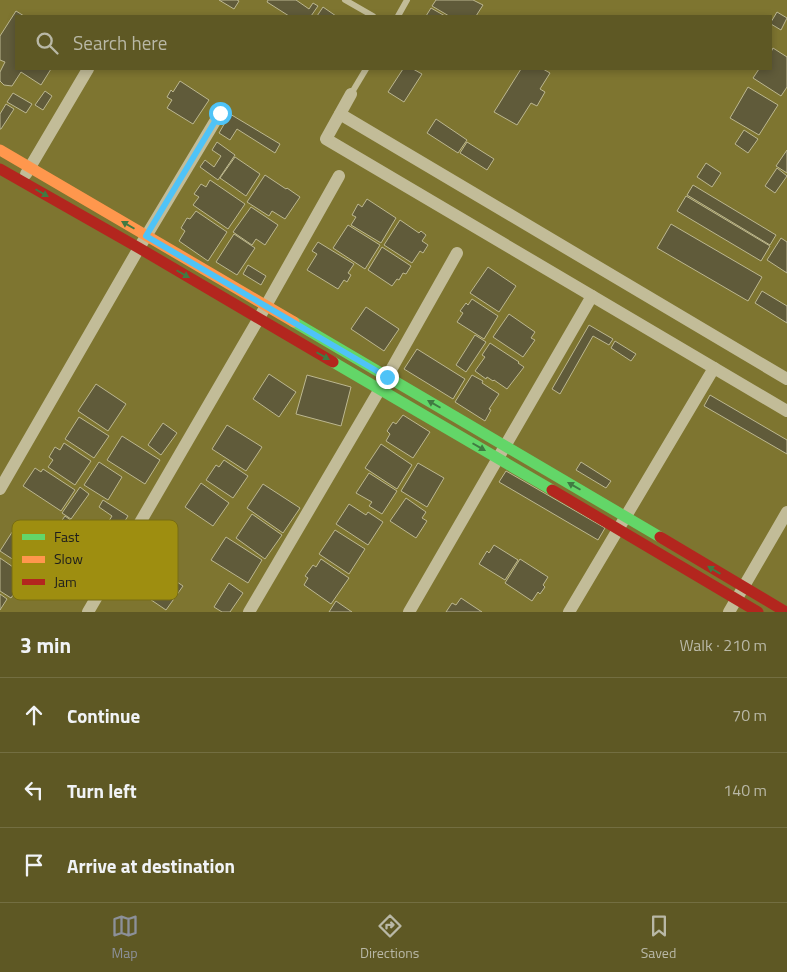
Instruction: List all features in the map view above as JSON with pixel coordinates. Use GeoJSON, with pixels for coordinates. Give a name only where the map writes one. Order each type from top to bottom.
{"type":"FeatureCollection","features":[{"type":"Feature","properties":{"kind":"main road"},"geometry":{"type":"LineString","coordinates":[[0,150],[786,612]]}},
{"type":"Feature","properties":{"kind":"main road"},"geometry":{"type":"LineString","coordinates":[[0,169],[259,318],[758,612]]}},
{"type":"Feature","properties":{"kind":"street"},"geometry":{"type":"LineString","coordinates":[[22,181],[87,70]]}},
{"type":"Feature","properties":{"kind":"street"},"geometry":{"type":"LineString","coordinates":[[351,94],[326,139],[787,411]]}},
{"type":"Feature","properties":{"kind":"street"},"geometry":{"type":"LineString","coordinates":[[0,489],[146,236],[220,113]]}},
{"type":"Feature","properties":{"kind":"street"},"geometry":{"type":"LineString","coordinates":[[340,114],[787,379]]}},
{"type":"Feature","properties":{"kind":"street"},"geometry":{"type":"LineString","coordinates":[[142,520],[339,176]]}},
{"type":"Feature","properties":{"kind":"street"},"geometry":{"type":"LineString","coordinates":[[249,612],[387,377],[457,253]]}},
{"type":"Feature","properties":{"kind":"street"},"geometry":{"type":"LineString","coordinates":[[409,612],[592,296]]}},
{"type":"Feature","properties":{"kind":"street"},"geometry":{"type":"LineString","coordinates":[[569,612],[714,368]]}},
{"type":"Feature","properties":{"kind":"street"},"geometry":{"type":"LineString","coordinates":[[729,612],[787,512]]}},
{"type":"Feature","properties":{"kind":"street"},"geometry":{"type":"LineString","coordinates":[[88,612],[95,600]]}},
{"type":"Feature","properties":{"kind":"lane"},"geometry":{"type":"LineString","coordinates":[[345,0],[371,15]]}},
{"type":"Feature","properties":{"kind":"lane"},"geometry":{"type":"LineString","coordinates":[[399,15],[407,0]]}},
{"type":"Feature","properties":{"kind":"lane"},"geometry":{"type":"LineString","coordinates":[[351,94],[365,70]]}},
{"type":"Feature","properties":{"kind":"building"},"geometry":{"type":"Polygon","coordinates":[[[219,0],[237,0],[239,1],[234,9],[219,0]]]}},
{"type":"Feature","properties":{"kind":"building"},"geometry":{"type":"Polygon","coordinates":[[[268,0],[296,0],[309,9],[313,3],[318,6],[312,15],[287,15],[267,2],[268,0]]]}},
{"type":"Feature","properties":{"kind":"building"},"geometry":{"type":"Polygon","coordinates":[[[436,0],[473,0],[483,5],[477,15],[447,15],[432,6],[436,0]]]}},
{"type":"Feature","properties":{"kind":"building"},"geometry":{"type":"Polygon","coordinates":[[[323,7],[335,15],[318,15],[323,7]]]}},
{"type":"Feature","properties":{"kind":"building"},"geometry":{"type":"Polygon","coordinates":[[[431,8],[443,15],[427,15],[431,8]]]}},
{"type":"Feature","properties":{"kind":"building"},"geometry":{"type":"Polygon","coordinates":[[[16,11],[22,15],[15,15],[15,70],[50,70],[41,85],[21,72],[12,86],[4,85],[0,81],[0,72],[5,62],[0,60],[0,36],[16,11]]]}},
{"type":"Feature","properties":{"kind":"building"},"geometry":{"type":"Polygon","coordinates":[[[777,12],[787,18],[781,30],[772,25],[772,20],[777,12]]]}},
{"type":"Feature","properties":{"kind":"building"},"geometry":{"type":"Polygon","coordinates":[[[773,48],[787,57],[787,87],[781,96],[753,78],[758,70],[772,70],[773,48]]]}},
{"type":"Feature","properties":{"kind":"building"},"geometry":{"type":"Polygon","coordinates":[[[402,70],[415,70],[422,74],[404,102],[388,92],[402,70]]]}},
{"type":"Feature","properties":{"kind":"building"},"geometry":{"type":"Polygon","coordinates":[[[520,70],[545,70],[550,73],[540,89],[545,92],[537,106],[531,103],[517,125],[494,112],[520,70]]]}},
{"type":"Feature","properties":{"kind":"building"},"geometry":{"type":"Polygon","coordinates":[[[180,81],[209,100],[193,124],[167,108],[172,100],[167,97],[171,90],[173,92],[180,81]]]}},
{"type":"Feature","properties":{"kind":"building"},"geometry":{"type":"Polygon","coordinates":[[[748,87],[778,105],[759,135],[730,118],[748,87]]]}},
{"type":"Feature","properties":{"kind":"building"},"geometry":{"type":"Polygon","coordinates":[[[45,91],[52,96],[43,110],[35,105],[45,91]]]}},
{"type":"Feature","properties":{"kind":"building"},"geometry":{"type":"Polygon","coordinates":[[[13,93],[32,104],[26,113],[7,102],[13,93]]]}},
{"type":"Feature","properties":{"kind":"building"},"geometry":{"type":"Polygon","coordinates":[[[6,104],[14,109],[0,129],[0,114],[6,104]]]}},
{"type":"Feature","properties":{"kind":"building"},"geometry":{"type":"Polygon","coordinates":[[[230,114],[280,144],[275,153],[237,129],[230,140],[219,133],[230,114]]]}},
{"type":"Feature","properties":{"kind":"building"},"geometry":{"type":"Polygon","coordinates":[[[436,119],[467,140],[458,153],[427,133],[436,119]]]}},
{"type":"Feature","properties":{"kind":"building"},"geometry":{"type":"Polygon","coordinates":[[[744,130],[758,139],[748,153],[735,144],[744,130]]]}},
{"type":"Feature","properties":{"kind":"building"},"geometry":{"type":"Polygon","coordinates":[[[217,142],[235,155],[218,180],[200,167],[205,160],[214,167],[221,156],[212,150],[217,142]]]}},
{"type":"Feature","properties":{"kind":"building"},"geometry":{"type":"Polygon","coordinates":[[[467,142],[494,159],[487,170],[460,153],[467,142]]]}},
{"type":"Feature","properties":{"kind":"building"},"geometry":{"type":"Polygon","coordinates":[[[787,150],[787,173],[776,166],[787,150]]]}},
{"type":"Feature","properties":{"kind":"building"},"geometry":{"type":"Polygon","coordinates":[[[235,157],[260,174],[246,196],[220,178],[235,157]]]}},
{"type":"Feature","properties":{"kind":"building"},"geometry":{"type":"Polygon","coordinates":[[[706,163],[721,173],[712,187],[697,177],[706,163]]]}},
{"type":"Feature","properties":{"kind":"building"},"geometry":{"type":"Polygon","coordinates":[[[777,168],[787,176],[775,193],[765,186],[777,168]]]}},
{"type":"Feature","properties":{"kind":"building"},"geometry":{"type":"Polygon","coordinates":[[[265,175],[300,197],[285,219],[272,211],[269,216],[247,202],[265,175]]]}},
{"type":"Feature","properties":{"kind":"building"},"geometry":{"type":"Polygon","coordinates":[[[210,180],[245,204],[228,229],[193,205],[199,197],[194,194],[201,184],[206,187],[210,180]]]}},
{"type":"Feature","properties":{"kind":"building"},"geometry":{"type":"Polygon","coordinates":[[[693,185],[776,235],[770,245],[687,195],[693,185]]]}},
{"type":"Feature","properties":{"kind":"building"},"geometry":{"type":"Polygon","coordinates":[[[686,196],[770,246],[761,261],[677,211],[686,196]]]}},
{"type":"Feature","properties":{"kind":"building"},"geometry":{"type":"Polygon","coordinates":[[[367,199],[396,218],[381,243],[351,225],[356,217],[352,215],[358,204],[362,207],[367,199]]]}},
{"type":"Feature","properties":{"kind":"building"},"geometry":{"type":"Polygon","coordinates":[[[251,207],[278,225],[265,245],[256,239],[252,245],[233,232],[251,207]]]}},
{"type":"Feature","properties":{"kind":"building"},"geometry":{"type":"Polygon","coordinates":[[[196,211],[227,232],[208,261],[179,241],[185,231],[181,228],[187,218],[190,219],[196,211]]]}},
{"type":"Feature","properties":{"kind":"building"},"geometry":{"type":"Polygon","coordinates":[[[400,220],[419,233],[421,231],[426,235],[422,241],[428,245],[423,253],[420,251],[412,263],[384,245],[400,220]]]}},
{"type":"Feature","properties":{"kind":"building"},"geometry":{"type":"Polygon","coordinates":[[[671,224],[762,277],[748,301],[657,248],[671,224]]]}},
{"type":"Feature","properties":{"kind":"building"},"geometry":{"type":"Polygon","coordinates":[[[348,225],[380,245],[365,269],[333,248],[348,225]]]}},
{"type":"Feature","properties":{"kind":"building"},"geometry":{"type":"Polygon","coordinates":[[[234,234],[255,248],[237,275],[216,262],[234,234]]]}},
{"type":"Feature","properties":{"kind":"building"},"geometry":{"type":"Polygon","coordinates":[[[781,238],[787,242],[787,273],[767,260],[781,238]]]}},
{"type":"Feature","properties":{"kind":"building"},"geometry":{"type":"Polygon","coordinates":[[[318,242],[354,264],[348,273],[351,275],[347,282],[344,280],[338,289],[307,270],[317,254],[312,251],[318,242]]]}},
{"type":"Feature","properties":{"kind":"building"},"geometry":{"type":"Polygon","coordinates":[[[382,247],[411,266],[406,274],[403,273],[392,286],[368,270],[382,247]]]}},
{"type":"Feature","properties":{"kind":"building"},"geometry":{"type":"Polygon","coordinates":[[[248,265],[266,276],[261,285],[243,274],[248,265]]]}},
{"type":"Feature","properties":{"kind":"building"},"geometry":{"type":"Polygon","coordinates":[[[488,267],[516,286],[499,312],[470,293],[488,267]]]}},
{"type":"Feature","properties":{"kind":"building"},"geometry":{"type":"Polygon","coordinates":[[[762,291],[787,306],[787,323],[755,303],[762,291]]]}},
{"type":"Feature","properties":{"kind":"building"},"geometry":{"type":"Polygon","coordinates":[[[472,299],[498,316],[484,339],[457,322],[463,313],[460,311],[472,299]]]}},
{"type":"Feature","properties":{"kind":"building"},"geometry":{"type":"Polygon","coordinates":[[[366,307],[399,329],[384,351],[351,329],[366,307]]]}},
{"type":"Feature","properties":{"kind":"building"},"geometry":{"type":"Polygon","coordinates":[[[509,314],[535,332],[531,338],[535,340],[523,357],[493,337],[509,314]]]}},
{"type":"Feature","properties":{"kind":"building"},"geometry":{"type":"Polygon","coordinates":[[[589,325],[613,339],[609,345],[593,336],[560,394],[552,389],[589,325]]]}},
{"type":"Feature","properties":{"kind":"building"},"geometry":{"type":"Polygon","coordinates":[[[475,335],[486,342],[466,372],[456,365],[475,335]]]}},
{"type":"Feature","properties":{"kind":"building"},"geometry":{"type":"Polygon","coordinates":[[[615,341],[636,354],[631,361],[611,348],[615,341]]]}},
{"type":"Feature","properties":{"kind":"building"},"geometry":{"type":"Polygon","coordinates":[[[490,343],[524,367],[507,389],[494,380],[487,377],[486,379],[475,371],[485,357],[482,355],[490,343]]]}},
{"type":"Feature","properties":{"kind":"building"},"geometry":{"type":"Polygon","coordinates":[[[417,349],[465,379],[453,399],[404,369],[417,349]]]}},
{"type":"Feature","properties":{"kind":"building"},"geometry":{"type":"Polygon","coordinates":[[[269,374],[296,392],[279,417],[253,399],[269,374]]]}},
{"type":"Feature","properties":{"kind":"building"},"geometry":{"type":"Polygon","coordinates":[[[307,375],[351,387],[341,426],[296,414],[307,375]]]}},
{"type":"Feature","properties":{"kind":"building"},"geometry":{"type":"Polygon","coordinates":[[[472,375],[499,394],[489,409],[491,410],[485,421],[455,402],[472,375]]]}},
{"type":"Feature","properties":{"kind":"building"},"geometry":{"type":"Polygon","coordinates":[[[96,384],[126,404],[108,431],[78,411],[96,384]]]}},
{"type":"Feature","properties":{"kind":"building"},"geometry":{"type":"Polygon","coordinates":[[[710,395],[787,440],[787,454],[704,406],[710,395]]]}},
{"type":"Feature","properties":{"kind":"building"},"geometry":{"type":"Polygon","coordinates":[[[403,415],[430,432],[413,458],[386,441],[390,434],[387,431],[393,422],[396,424],[403,415]]]}},
{"type":"Feature","properties":{"kind":"building"},"geometry":{"type":"Polygon","coordinates":[[[79,417],[109,436],[94,458],[65,439],[79,417]]]}},
{"type":"Feature","properties":{"kind":"building"},"geometry":{"type":"Polygon","coordinates":[[[163,423],[177,433],[161,455],[148,445],[163,423]]]}},
{"type":"Feature","properties":{"kind":"building"},"geometry":{"type":"Polygon","coordinates":[[[227,425],[262,447],[246,471],[212,449],[227,425]]]}},
{"type":"Feature","properties":{"kind":"building"},"geometry":{"type":"Polygon","coordinates":[[[122,436],[160,460],[145,484],[107,460],[122,436]]]}},
{"type":"Feature","properties":{"kind":"building"},"geometry":{"type":"Polygon","coordinates":[[[64,443],[91,461],[75,485],[48,467],[53,460],[49,457],[55,447],[60,450],[64,443]]]}},
{"type":"Feature","properties":{"kind":"building"},"geometry":{"type":"Polygon","coordinates":[[[381,444],[412,465],[397,489],[365,468],[381,444]]]}},
{"type":"Feature","properties":{"kind":"building"},"geometry":{"type":"Polygon","coordinates":[[[224,460],[248,476],[233,498],[206,480],[216,465],[219,467],[224,460]]]}},
{"type":"Feature","properties":{"kind":"building"},"geometry":{"type":"Polygon","coordinates":[[[99,462],[122,477],[108,500],[84,485],[99,462]]]}},
{"type":"Feature","properties":{"kind":"building"},"geometry":{"type":"Polygon","coordinates":[[[581,462],[611,481],[606,488],[576,470],[581,462]]]}},
{"type":"Feature","properties":{"kind":"building"},"geometry":{"type":"Polygon","coordinates":[[[418,463],[444,478],[427,507],[401,491],[418,463]]]}},
{"type":"Feature","properties":{"kind":"building"},"geometry":{"type":"Polygon","coordinates":[[[35,468],[41,472],[43,469],[75,490],[61,511],[23,486],[35,468]]]}},
{"type":"Feature","properties":{"kind":"building"},"geometry":{"type":"Polygon","coordinates":[[[506,471],[605,528],[598,540],[499,482],[506,471]]]}},
{"type":"Feature","properties":{"kind":"building"},"geometry":{"type":"Polygon","coordinates":[[[369,473],[397,491],[382,514],[369,506],[372,502],[356,493],[369,473]]]}},
{"type":"Feature","properties":{"kind":"building"},"geometry":{"type":"Polygon","coordinates":[[[201,483],[229,503],[213,526],[185,507],[201,483]]]}},
{"type":"Feature","properties":{"kind":"building"},"geometry":{"type":"Polygon","coordinates":[[[263,484],[300,508],[283,533],[247,508],[263,484]]]}},
{"type":"Feature","properties":{"kind":"building"},"geometry":{"type":"Polygon","coordinates":[[[80,487],[89,494],[71,519],[62,513],[80,487]]]}},
{"type":"Feature","properties":{"kind":"building"},"geometry":{"type":"Polygon","coordinates":[[[406,498],[426,512],[422,518],[427,521],[416,538],[390,521],[406,498]]]}},
{"type":"Feature","properties":{"kind":"building"},"geometry":{"type":"Polygon","coordinates":[[[103,500],[128,516],[125,520],[110,520],[112,516],[99,507],[103,500]]]}},
{"type":"Feature","properties":{"kind":"building"},"geometry":{"type":"Polygon","coordinates":[[[349,504],[366,515],[368,512],[383,522],[368,545],[336,524],[349,504]]]}},
{"type":"Feature","properties":{"kind":"building"},"geometry":{"type":"Polygon","coordinates":[[[252,514],[282,535],[265,559],[236,538],[252,514]]]}},
{"type":"Feature","properties":{"kind":"building"},"geometry":{"type":"Polygon","coordinates":[[[65,516],[70,520],[62,520],[65,516]]]}},
{"type":"Feature","properties":{"kind":"building"},"geometry":{"type":"Polygon","coordinates":[[[335,530],[365,549],[349,574],[319,554],[335,530]]]}},
{"type":"Feature","properties":{"kind":"building"},"geometry":{"type":"Polygon","coordinates":[[[12,532],[12,559],[0,551],[12,532]]]}},
{"type":"Feature","properties":{"kind":"building"},"geometry":{"type":"Polygon","coordinates":[[[226,537],[262,560],[248,583],[211,560],[226,537]]]}},
{"type":"Feature","properties":{"kind":"building"},"geometry":{"type":"Polygon","coordinates":[[[494,545],[518,560],[505,580],[479,564],[487,551],[489,553],[494,545]]]}},
{"type":"Feature","properties":{"kind":"building"},"geometry":{"type":"Polygon","coordinates":[[[0,558],[12,566],[12,597],[11,598],[0,591],[0,558]]]}},
{"type":"Feature","properties":{"kind":"building"},"geometry":{"type":"Polygon","coordinates":[[[321,559],[349,578],[331,604],[304,585],[308,578],[305,576],[313,565],[316,567],[321,559]]]}},
{"type":"Feature","properties":{"kind":"building"},"geometry":{"type":"Polygon","coordinates":[[[520,559],[548,577],[543,585],[545,587],[540,594],[538,592],[532,601],[505,583],[520,559]]]}},
{"type":"Feature","properties":{"kind":"building"},"geometry":{"type":"Polygon","coordinates":[[[178,583],[183,586],[178,593],[178,583]]]}},
{"type":"Feature","properties":{"kind":"building"},"geometry":{"type":"Polygon","coordinates":[[[229,583],[243,593],[230,612],[222,612],[214,607],[229,583]]]}},
{"type":"Feature","properties":{"kind":"building"},"geometry":{"type":"Polygon","coordinates":[[[0,594],[7,599],[0,610],[0,594]]]}},
{"type":"Feature","properties":{"kind":"building"},"geometry":{"type":"Polygon","coordinates":[[[461,598],[482,612],[446,612],[452,603],[456,605],[461,598]]]}},
{"type":"Feature","properties":{"kind":"building"},"geometry":{"type":"Polygon","coordinates":[[[151,600],[173,600],[166,610],[151,600]]]}},
{"type":"Feature","properties":{"kind":"building"},"geometry":{"type":"Polygon","coordinates":[[[336,601],[352,612],[329,612],[336,601]]]}},
{"type":"Feature","properties":{"kind":"traffic: fast"},"geometry":{"type":"LineString","coordinates":[[294,322],[660,537]]}},
{"type":"Feature","properties":{"kind":"traffic: fast"},"geometry":{"type":"LineString","coordinates":[[333,362],[552,490]]}},
{"type":"Feature","properties":{"kind":"traffic: slow"},"geometry":{"type":"LineString","coordinates":[[0,150],[294,322]]}},
{"type":"Feature","properties":{"kind":"traffic: jam"},"geometry":{"type":"LineString","coordinates":[[0,169],[333,362]]}},
{"type":"Feature","properties":{"kind":"traffic: jam"},"geometry":{"type":"LineString","coordinates":[[552,490],[758,612]]}},
{"type":"Feature","properties":{"kind":"traffic: jam"},"geometry":{"type":"LineString","coordinates":[[660,537],[786,612]]}},
{"type":"Feature","properties":{"kind":"route"},"geometry":{"type":"LineString","coordinates":[[220,113],[146,236],[387,377]]}}]}
